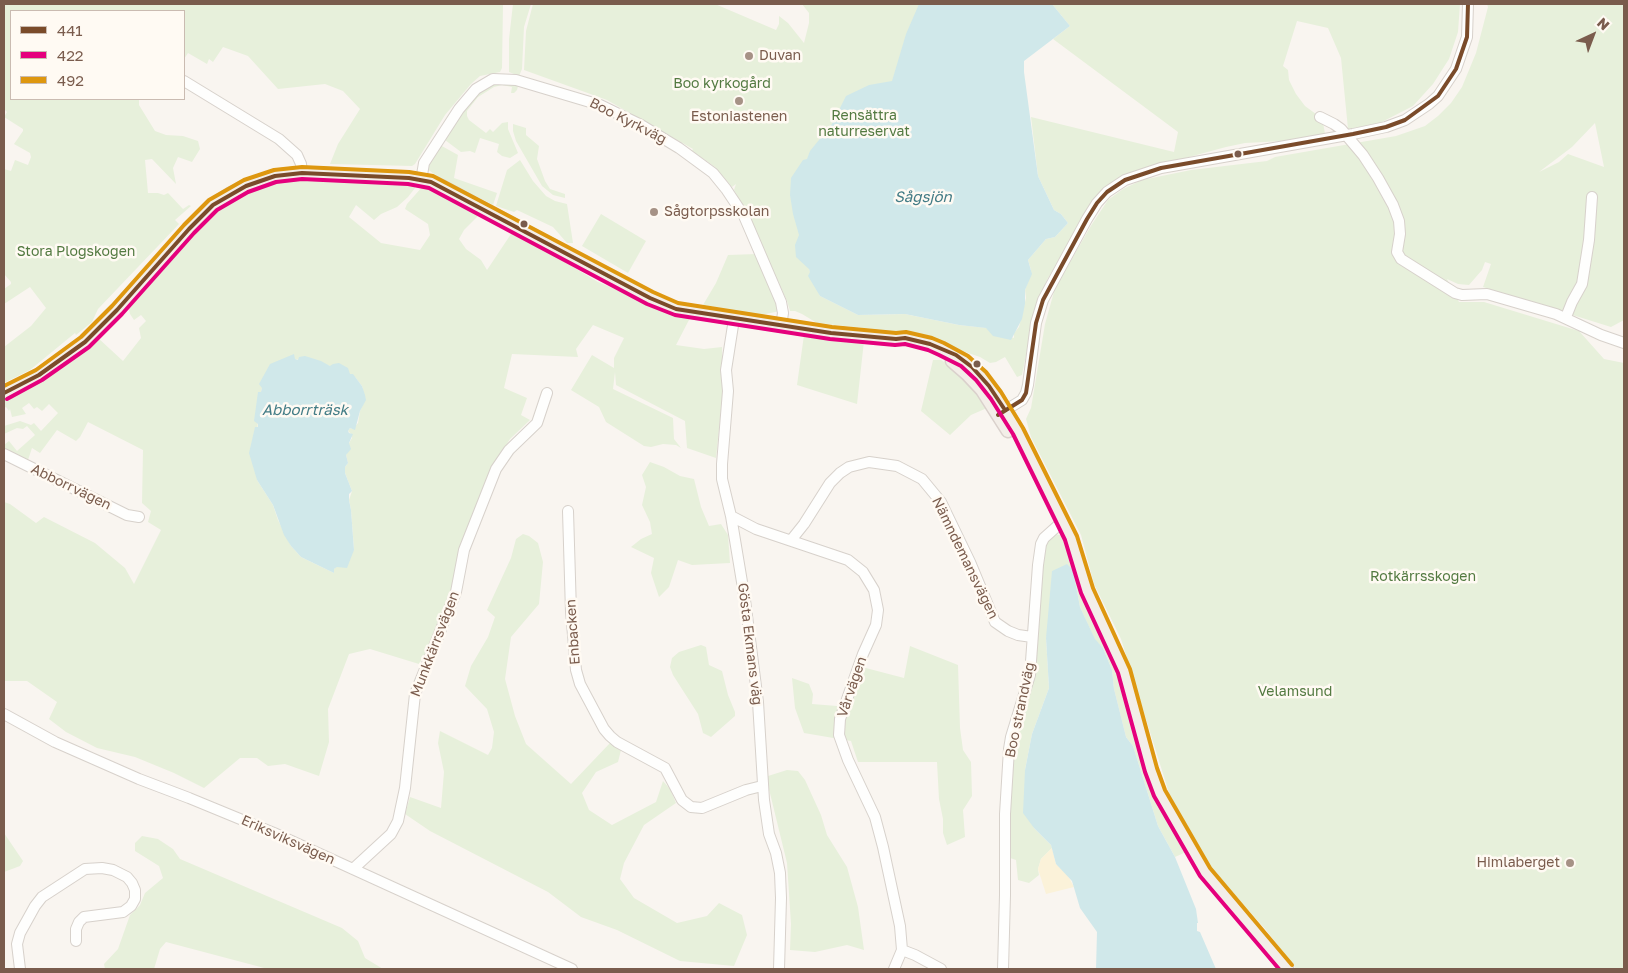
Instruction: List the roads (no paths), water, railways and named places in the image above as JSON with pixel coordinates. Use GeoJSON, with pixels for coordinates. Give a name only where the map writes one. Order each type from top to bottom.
{"type":"FeatureCollection","features":[{"type":"Feature","properties":{"kind":"main road"},"geometry":{"type":"LineString","coordinates":[[4,393],[31,380],[86,342],[213,205],[246,186],[275,176],[302,173],[382,177],[431,182],[457,194],[665,306],[686,312],[831,333],[896,339],[905,338],[930,344],[956,355],[972,366],[981,376],[1036,466],[1062,518],[1071,538],[1087,590],[1124,671],[1160,793],[1205,872],[1286,969]]}},
{"type":"Feature","properties":{"kind":"street"},"geometry":{"type":"LineString","coordinates":[[1002,413],[1022,400],[1026,393],[1036,323],[1043,300],[1093,209],[1107,192],[1126,180],[1161,168],[1346,136],[1386,127],[1405,120],[1429,104],[1441,92],[1456,69],[1464,48],[1468,26],[1468,4]]}},
{"type":"Feature","properties":{"kind":"street","name":"Boo Kyrkväg"},"geometry":{"type":"LineString","coordinates":[[421,180],[424,163],[464,102],[476,89],[493,79],[516,80],[588,100],[641,125],[694,158],[726,188],[744,216],[782,302],[781,326]]}},
{"type":"Feature","properties":{"kind":"street"},"geometry":{"type":"LineString","coordinates":[[185,82],[279,139],[297,155],[302,173]]}},
{"type":"Feature","properties":{"kind":"street"},"geometry":{"type":"LineString","coordinates":[[1320,117],[1334,124],[1371,166],[1392,204],[1400,227],[1397,252],[1401,259],[1455,293],[1462,295],[1487,294],[1566,317],[1601,335],[1623,341]]}},
{"type":"Feature","properties":{"kind":"street"},"geometry":{"type":"LineString","coordinates":[[1566,317],[1582,284],[1589,240],[1592,197]]}},
{"type":"Feature","properties":{"kind":"street","name":"Gösta Ekmans väg"},"geometry":{"type":"LineString","coordinates":[[734,319],[726,370],[728,390],[722,479],[731,516],[745,600],[758,702],[762,786],[770,834],[780,872],[779,969]]}},
{"type":"Feature","properties":{"kind":"street","name":"Munkkärrsvägen"},"geometry":{"type":"LineString","coordinates":[[353,869],[391,834],[398,821],[405,788],[414,694],[456,592],[464,550],[496,469],[509,450],[537,423],[547,393]]}},
{"type":"Feature","properties":{"kind":"street","name":"Abborrvägen"},"geometry":{"type":"LineString","coordinates":[[4,454],[127,514],[138,516]]}},
{"type":"Feature","properties":{"kind":"street","name":"Nämndemansvägen"},"geometry":{"type":"LineString","coordinates":[[792,540],[830,483],[840,473],[849,467],[869,462],[897,466],[922,479],[940,502],[970,562],[995,622],[1008,631],[1032,637]]}},
{"type":"Feature","properties":{"kind":"street","name":"Enbacken"},"geometry":{"type":"LineString","coordinates":[[568,511],[571,612],[576,670],[580,684],[604,729],[617,742],[665,768],[682,800],[690,807],[702,808],[746,790],[762,786]]}},
{"type":"Feature","properties":{"kind":"street","name":"Vårvägen"},"geometry":{"type":"LineString","coordinates":[[731,516],[756,529],[834,554],[856,565],[869,581],[876,598],[878,610],[876,625],[863,654],[840,719],[839,735],[845,753],[875,817],[900,926],[902,950],[894,969]]}},
{"type":"Feature","properties":{"kind":"street","name":"Boo strandväg"},"geometry":{"type":"LineString","coordinates":[[1003,969],[1006,895],[1005,814],[1009,748],[1030,675],[1041,544],[1062,518]]}},
{"type":"Feature","properties":{"kind":"street","name":"Eriksviksvägen"},"geometry":{"type":"LineString","coordinates":[[4,714],[55,742],[139,780],[242,819],[572,969]]}},
{"type":"Feature","properties":{"kind":"street"},"geometry":{"type":"LineString","coordinates":[[20,969],[17,944],[20,933],[42,897],[85,869],[102,868],[113,870],[127,877],[135,890],[135,899],[130,906],[123,912],[84,917],[76,929],[76,941]]}},
{"type":"Feature","properties":{"kind":"street"},"geometry":{"type":"LineString","coordinates":[[902,950],[941,969]]}},
{"type":"Feature","properties":{"kind":"water","name":"Sågsjön"},"geometry":{"type":"Polygon","coordinates":[[[919,4],[1052,4],[1070,26],[1024,61],[1038,176],[1054,210],[1061,214],[1068,223],[1055,237],[1046,239],[1028,260],[1032,274],[1025,290],[1022,319],[1011,340],[993,336],[986,328],[959,325],[905,314],[858,315],[820,296],[808,276],[809,269],[796,257],[795,245],[799,235],[790,195],[791,178],[832,124],[846,96],[869,85],[892,81],[906,34],[919,4]]]}},
{"type":"Feature","properties":{"kind":"water","name":"Abborrträsk"},"geometry":{"type":"Polygon","coordinates":[[[294,354],[295,359],[298,360],[299,357],[305,356],[330,366],[339,363],[348,368],[350,374],[353,374],[362,386],[366,400],[360,411],[355,430],[350,428],[348,431],[353,434],[349,443],[351,449],[346,455],[348,463],[345,467],[345,473],[352,491],[349,494],[349,500],[354,550],[347,568],[337,567],[334,569],[334,573],[301,557],[291,546],[284,535],[273,505],[257,480],[249,453],[255,427],[258,427],[258,424],[254,421],[258,392],[261,392],[262,388],[259,384],[270,364],[294,354]]]}},
{"type":"Feature","properties":{"kind":"water"},"geometry":{"type":"Polygon","coordinates":[[[1067,564],[1073,570],[1080,607],[1095,639],[1103,648],[1112,670],[1114,689],[1126,737],[1133,746],[1158,826],[1175,857],[1196,909],[1197,931],[1200,932],[1216,969],[1096,969],[1097,932],[1080,908],[1072,881],[1056,864],[1051,845],[1034,828],[1023,813],[1025,770],[1032,734],[1049,688],[1046,638],[1052,571],[1067,564]]]}},
{"type":"Feature","properties":{"kind":"place","name":"Duvan"},"geometry":{"type":"Point","coordinates":[749,56]}},
{"type":"Feature","properties":{"kind":"place","name":"Estoniastenen"},"geometry":{"type":"Point","coordinates":[739,101]}},
{"type":"Feature","properties":{"kind":"place","name":"Sågtorpsskolan"},"geometry":{"type":"Point","coordinates":[654,212]}},
{"type":"Feature","properties":{"kind":"place","name":"Himlaberget"},"geometry":{"type":"Point","coordinates":[1570,863]}},
{"type":"Feature","properties":{"kind":"park label","name":"Boo kyrkogård"},"geometry":{"type":"Point","coordinates":[722,84]}},
{"type":"Feature","properties":{"kind":"park label","name":"Rensättra naturreservat"},"geometry":{"type":"Point","coordinates":[864,124]}},
{"type":"Feature","properties":{"kind":"park label","name":"Stora Plogskogen"},"geometry":{"type":"Point","coordinates":[76,252]}},
{"type":"Feature","properties":{"kind":"park label","name":"Rotkärrsskogen"},"geometry":{"type":"Point","coordinates":[1423,577]}},
{"type":"Feature","properties":{"kind":"park label","name":"Velamsund"},"geometry":{"type":"Point","coordinates":[1295,692]}}]}
